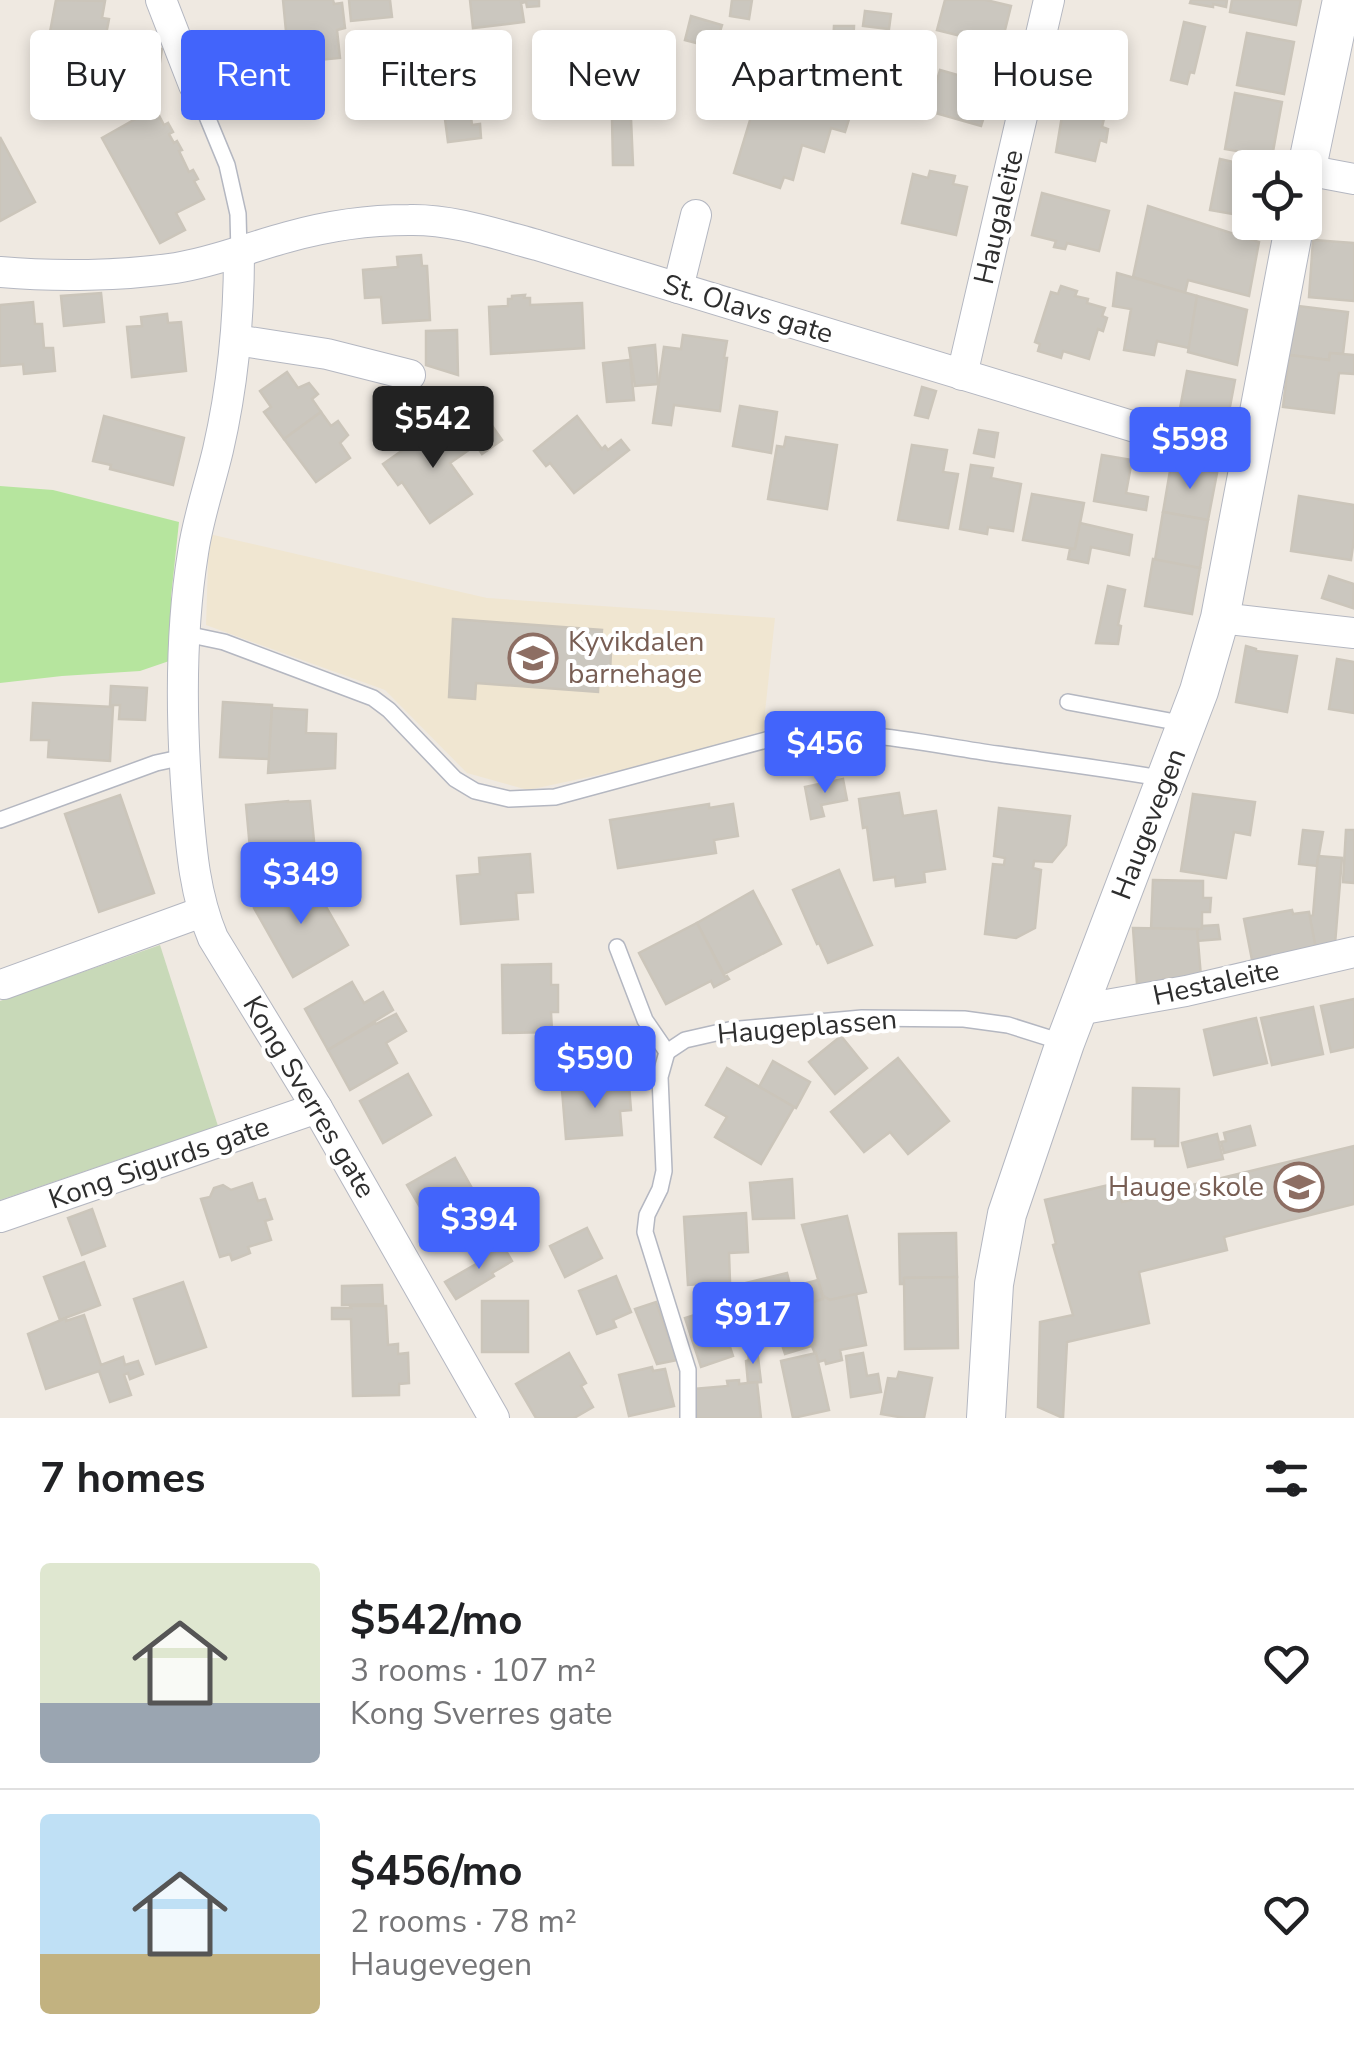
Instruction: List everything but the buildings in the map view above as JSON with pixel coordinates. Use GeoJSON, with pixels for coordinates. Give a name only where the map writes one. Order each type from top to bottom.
{"type":"FeatureCollection","features":[{"type":"Feature","properties":{"kind":"street"},"geometry":{"type":"LineString","coordinates":[[161,0],[181,52]]}},
{"type":"Feature","properties":{"kind":"street","name":"Haugaleite"},"geometry":{"type":"LineString","coordinates":[[962,375],[1049,0]]}},
{"type":"Feature","properties":{"kind":"street"},"geometry":{"type":"LineString","coordinates":[[1311,150],[1342,0]]}},
{"type":"Feature","properties":{"kind":"street"},"geometry":{"type":"LineString","coordinates":[[1322,175],[1354,178]]}},
{"type":"Feature","properties":{"kind":"street"},"geometry":{"type":"LineString","coordinates":[[678,288],[696,216]]}},
{"type":"Feature","properties":{"kind":"street","name":"St. Olavs gate"},"geometry":{"type":"LineString","coordinates":[[0,272],[64,276],[176,268],[352,223],[413,220],[476,229],[1250,462]]}},
{"type":"Feature","properties":{"kind":"street","name":"Haugevegen"},"geometry":{"type":"LineString","coordinates":[[986,1418],[994,1284],[1008,1214],[1072,1026],[1199,691],[1220,618],[1292,240]]}},
{"type":"Feature","properties":{"kind":"street","name":"Kong Sverres gate"},"geometry":{"type":"LineString","coordinates":[[239,253],[234,367],[192,553],[186,634],[184,757],[193,868],[202,912],[213,938],[317,1108],[494,1418]]}},
{"type":"Feature","properties":{"kind":"street"},"geometry":{"type":"LineString","coordinates":[[236,340],[327,354],[410,375]]}},
{"type":"Feature","properties":{"kind":"street"},"geometry":{"type":"LineString","coordinates":[[1220,618],[1354,634]]}},
{"type":"Feature","properties":{"kind":"street"},"geometry":{"type":"LineString","coordinates":[[4,984],[202,912]]}},
{"type":"Feature","properties":{"kind":"street","name":"Hestaleite"},"geometry":{"type":"LineString","coordinates":[[1072,1026],[1186,991],[1354,952]]}},
{"type":"Feature","properties":{"kind":"street","name":"Kong Sigurds gate"},"geometry":{"type":"LineString","coordinates":[[0,1217],[317,1108]]}},
{"type":"Feature","properties":{"kind":"lane"},"geometry":{"type":"LineString","coordinates":[[209,120],[228,165],[238,214],[239,253]]}},
{"type":"Feature","properties":{"kind":"lane"},"geometry":{"type":"LineString","coordinates":[[186,634],[224,642],[373,698],[455,779],[486,795],[509,799],[555,797],[782,736],[814,732],[900,738],[1166,779]]}},
{"type":"Feature","properties":{"kind":"lane"},"geometry":{"type":"LineString","coordinates":[[1068,702],[1186,724]]}},
{"type":"Feature","properties":{"kind":"lane"},"geometry":{"type":"LineString","coordinates":[[0,820],[156,763],[184,757]]}},
{"type":"Feature","properties":{"kind":"lane"},"geometry":{"type":"LineString","coordinates":[[617,947],[645,1020],[668,1052],[660,1077],[664,1172],[647,1214],[645,1232],[688,1370],[688,1418]]}},
{"type":"Feature","properties":{"kind":"lane","name":"Haugeplassen"},"geometry":{"type":"LineString","coordinates":[[668,1052],[686,1040],[729,1030],[862,1018],[1072,1026]]}},
{"type":"Feature","properties":{"kind":"shaded area","name":"Kyvikdalen barnehage"},"geometry":{"type":"Polygon","coordinates":[[[209,534],[487,598],[775,618],[763,731],[659,762],[528,790],[467,773],[385,690],[206,625],[209,534]]]}},
{"type":"Feature","properties":{"kind":"green space"},"geometry":{"type":"Polygon","coordinates":[[[0,486],[53,490],[179,522],[171,597],[178,658],[140,671],[0,683],[0,486]]]}},
{"type":"Feature","properties":{"kind":"green space"},"geometry":{"type":"Polygon","coordinates":[[[160,945],[218,1126],[0,1200],[0,1001],[160,945]]]}},
{"type":"Feature","properties":{"kind":"place","name":"Kyvikdalen barnehage"},"geometry":{"type":"Point","coordinates":[533,658]}},
{"type":"Feature","properties":{"kind":"place","name":"Hauge skole"},"geometry":{"type":"Point","coordinates":[1299,1187]}}]}
